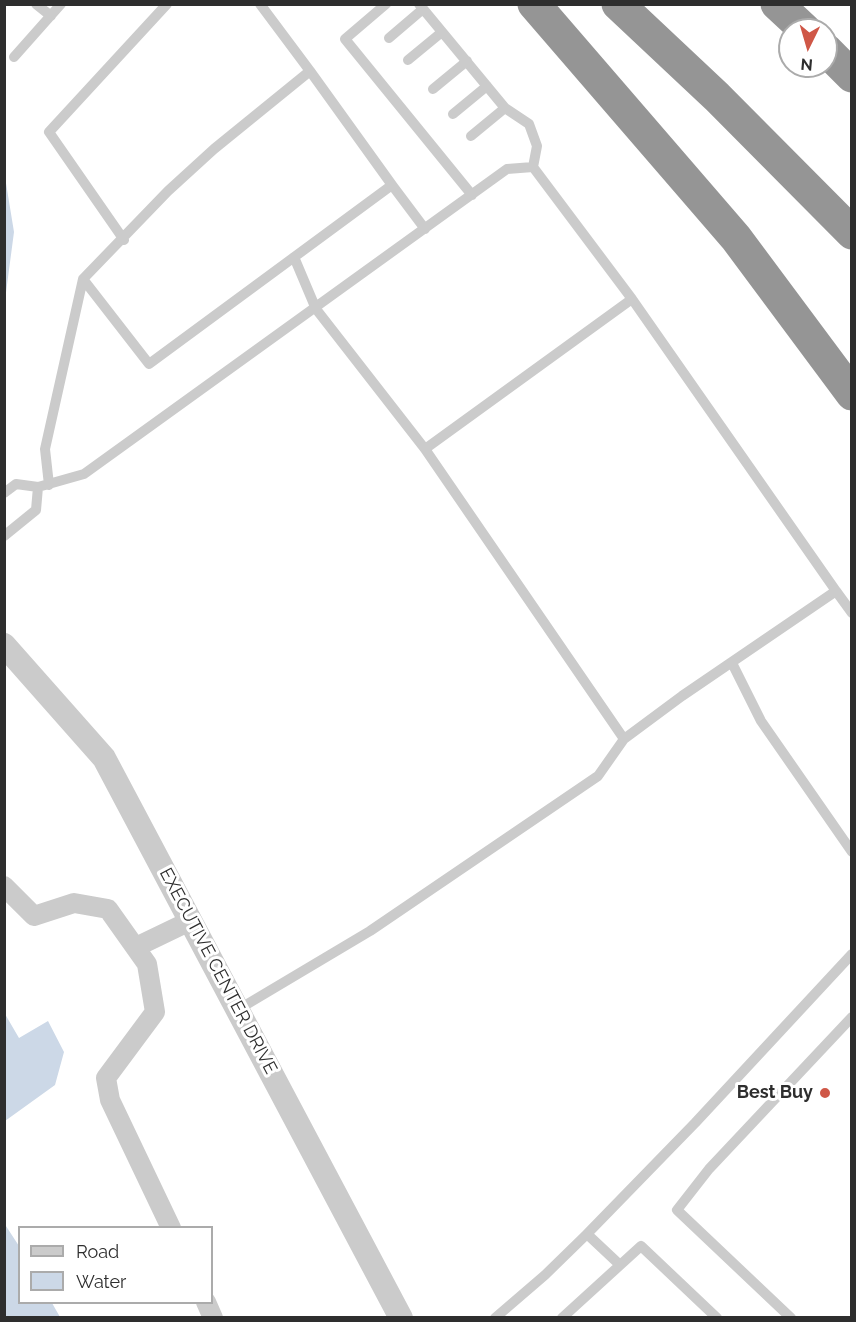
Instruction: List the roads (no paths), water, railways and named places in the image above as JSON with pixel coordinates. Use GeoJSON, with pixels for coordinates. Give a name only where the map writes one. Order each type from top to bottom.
{"type":"FeatureCollection","features":[{"type":"Feature","properties":{"kind":"highway"},"geometry":{"type":"LineString","coordinates":[[534,4],[736,237],[852,394]]}},
{"type":"Feature","properties":{"kind":"highway"},"geometry":{"type":"LineString","coordinates":[[618,4],[717,97],[852,233]]}},
{"type":"Feature","properties":{"kind":"highway"},"geometry":{"type":"LineString","coordinates":[[777,4],[792,18]]}},
{"type":"Feature","properties":{"kind":"highway"},"geometry":{"type":"LineString","coordinates":[[838,62],[852,76]]}},
{"type":"Feature","properties":{"kind":"street","name":"EXECUTIVE CENTER DRIVE"},"geometry":{"type":"LineString","coordinates":[[4,645],[104,758],[401,1317]]}},
{"type":"Feature","properties":{"kind":"street"},"geometry":{"type":"LineString","coordinates":[[4,886],[34,916],[75,903],[108,909],[147,964],[155,1012],[106,1078],[110,1100],[171,1226]]}},
{"type":"Feature","properties":{"kind":"street"},"geometry":{"type":"LineString","coordinates":[[136,947],[190,921]]}},
{"type":"Feature","properties":{"kind":"lane"},"geometry":{"type":"LineString","coordinates":[[36,4],[51,16]]}},
{"type":"Feature","properties":{"kind":"lane"},"geometry":{"type":"LineString","coordinates":[[14,57],[61,4]]}},
{"type":"Feature","properties":{"kind":"lane"},"geometry":{"type":"LineString","coordinates":[[124,240],[49,132],[167,4]]}},
{"type":"Feature","properties":{"kind":"lane"},"geometry":{"type":"LineString","coordinates":[[260,4],[425,229]]}},
{"type":"Feature","properties":{"kind":"lane"},"geometry":{"type":"LineString","coordinates":[[386,4],[345,39],[367,57],[430,134],[443,160],[472,195]]}},
{"type":"Feature","properties":{"kind":"lane"},"geometry":{"type":"LineString","coordinates":[[389,38],[421,7],[505,108],[529,124],[537,146],[533,166],[632,299],[852,613]]}},
{"type":"Feature","properties":{"kind":"lane"},"geometry":{"type":"LineString","coordinates":[[408,60],[442,32]]}},
{"type":"Feature","properties":{"kind":"lane"},"geometry":{"type":"LineString","coordinates":[[433,89],[466,62]]}},
{"type":"Feature","properties":{"kind":"lane"},"geometry":{"type":"LineString","coordinates":[[4,536],[36,510],[44,486],[45,449],[83,279],[124,240],[168,191],[214,148],[310,70]]}},
{"type":"Feature","properties":{"kind":"lane"},"geometry":{"type":"LineString","coordinates":[[453,114],[487,86]]}},
{"type":"Feature","properties":{"kind":"lane"},"geometry":{"type":"LineString","coordinates":[[471,136],[505,108]]}},
{"type":"Feature","properties":{"kind":"lane"},"geometry":{"type":"LineString","coordinates":[[443,160],[453,152]]}},
{"type":"Feature","properties":{"kind":"lane"},"geometry":{"type":"LineString","coordinates":[[4,493],[16,484],[44,486],[84,474],[316,309],[507,169],[533,166]]}},
{"type":"Feature","properties":{"kind":"lane"},"geometry":{"type":"LineString","coordinates":[[83,279],[149,364],[189,332],[392,185]]}},
{"type":"Feature","properties":{"kind":"lane"},"geometry":{"type":"LineString","coordinates":[[294,257],[316,309],[425,449],[624,739]]}},
{"type":"Feature","properties":{"kind":"lane"},"geometry":{"type":"LineString","coordinates":[[425,449],[632,299]]}},
{"type":"Feature","properties":{"kind":"lane"},"geometry":{"type":"LineString","coordinates":[[239,1009],[370,931],[598,776],[624,739],[836,591]]}},
{"type":"Feature","properties":{"kind":"lane"},"geometry":{"type":"LineString","coordinates":[[732,663],[761,721],[852,852]]}},
{"type":"Feature","properties":{"kind":"lane"},"geometry":{"type":"LineString","coordinates":[[495,1317],[545,1275],[587,1234],[695,1123],[852,954]]}},
{"type":"Feature","properties":{"kind":"lane"},"geometry":{"type":"LineString","coordinates":[[791,1317],[677,1210],[709,1169],[852,1017]]}},
{"type":"Feature","properties":{"kind":"lane"},"geometry":{"type":"LineString","coordinates":[[587,1234],[620,1265]]}},
{"type":"Feature","properties":{"kind":"lane"},"geometry":{"type":"LineString","coordinates":[[562,1317],[641,1246],[717,1317]]}},
{"type":"Feature","properties":{"kind":"water"},"geometry":{"type":"Polygon","coordinates":[[[4,177],[14,232],[5,300],[4,177]]]}},
{"type":"Feature","properties":{"kind":"water"},"geometry":{"type":"Polygon","coordinates":[[[5,1014],[19,1038],[48,1021],[64,1052],[55,1085],[5,1121],[5,1014]]]}},
{"type":"Feature","properties":{"kind":"water"},"geometry":{"type":"Polygon","coordinates":[[[4,1223],[18,1244],[18,1304],[53,1304],[60,1317],[5,1317],[4,1223]]]}},
{"type":"Feature","properties":{"kind":"place","name":"Best Buy"},"geometry":{"type":"Point","coordinates":[825,1093]}}]}
